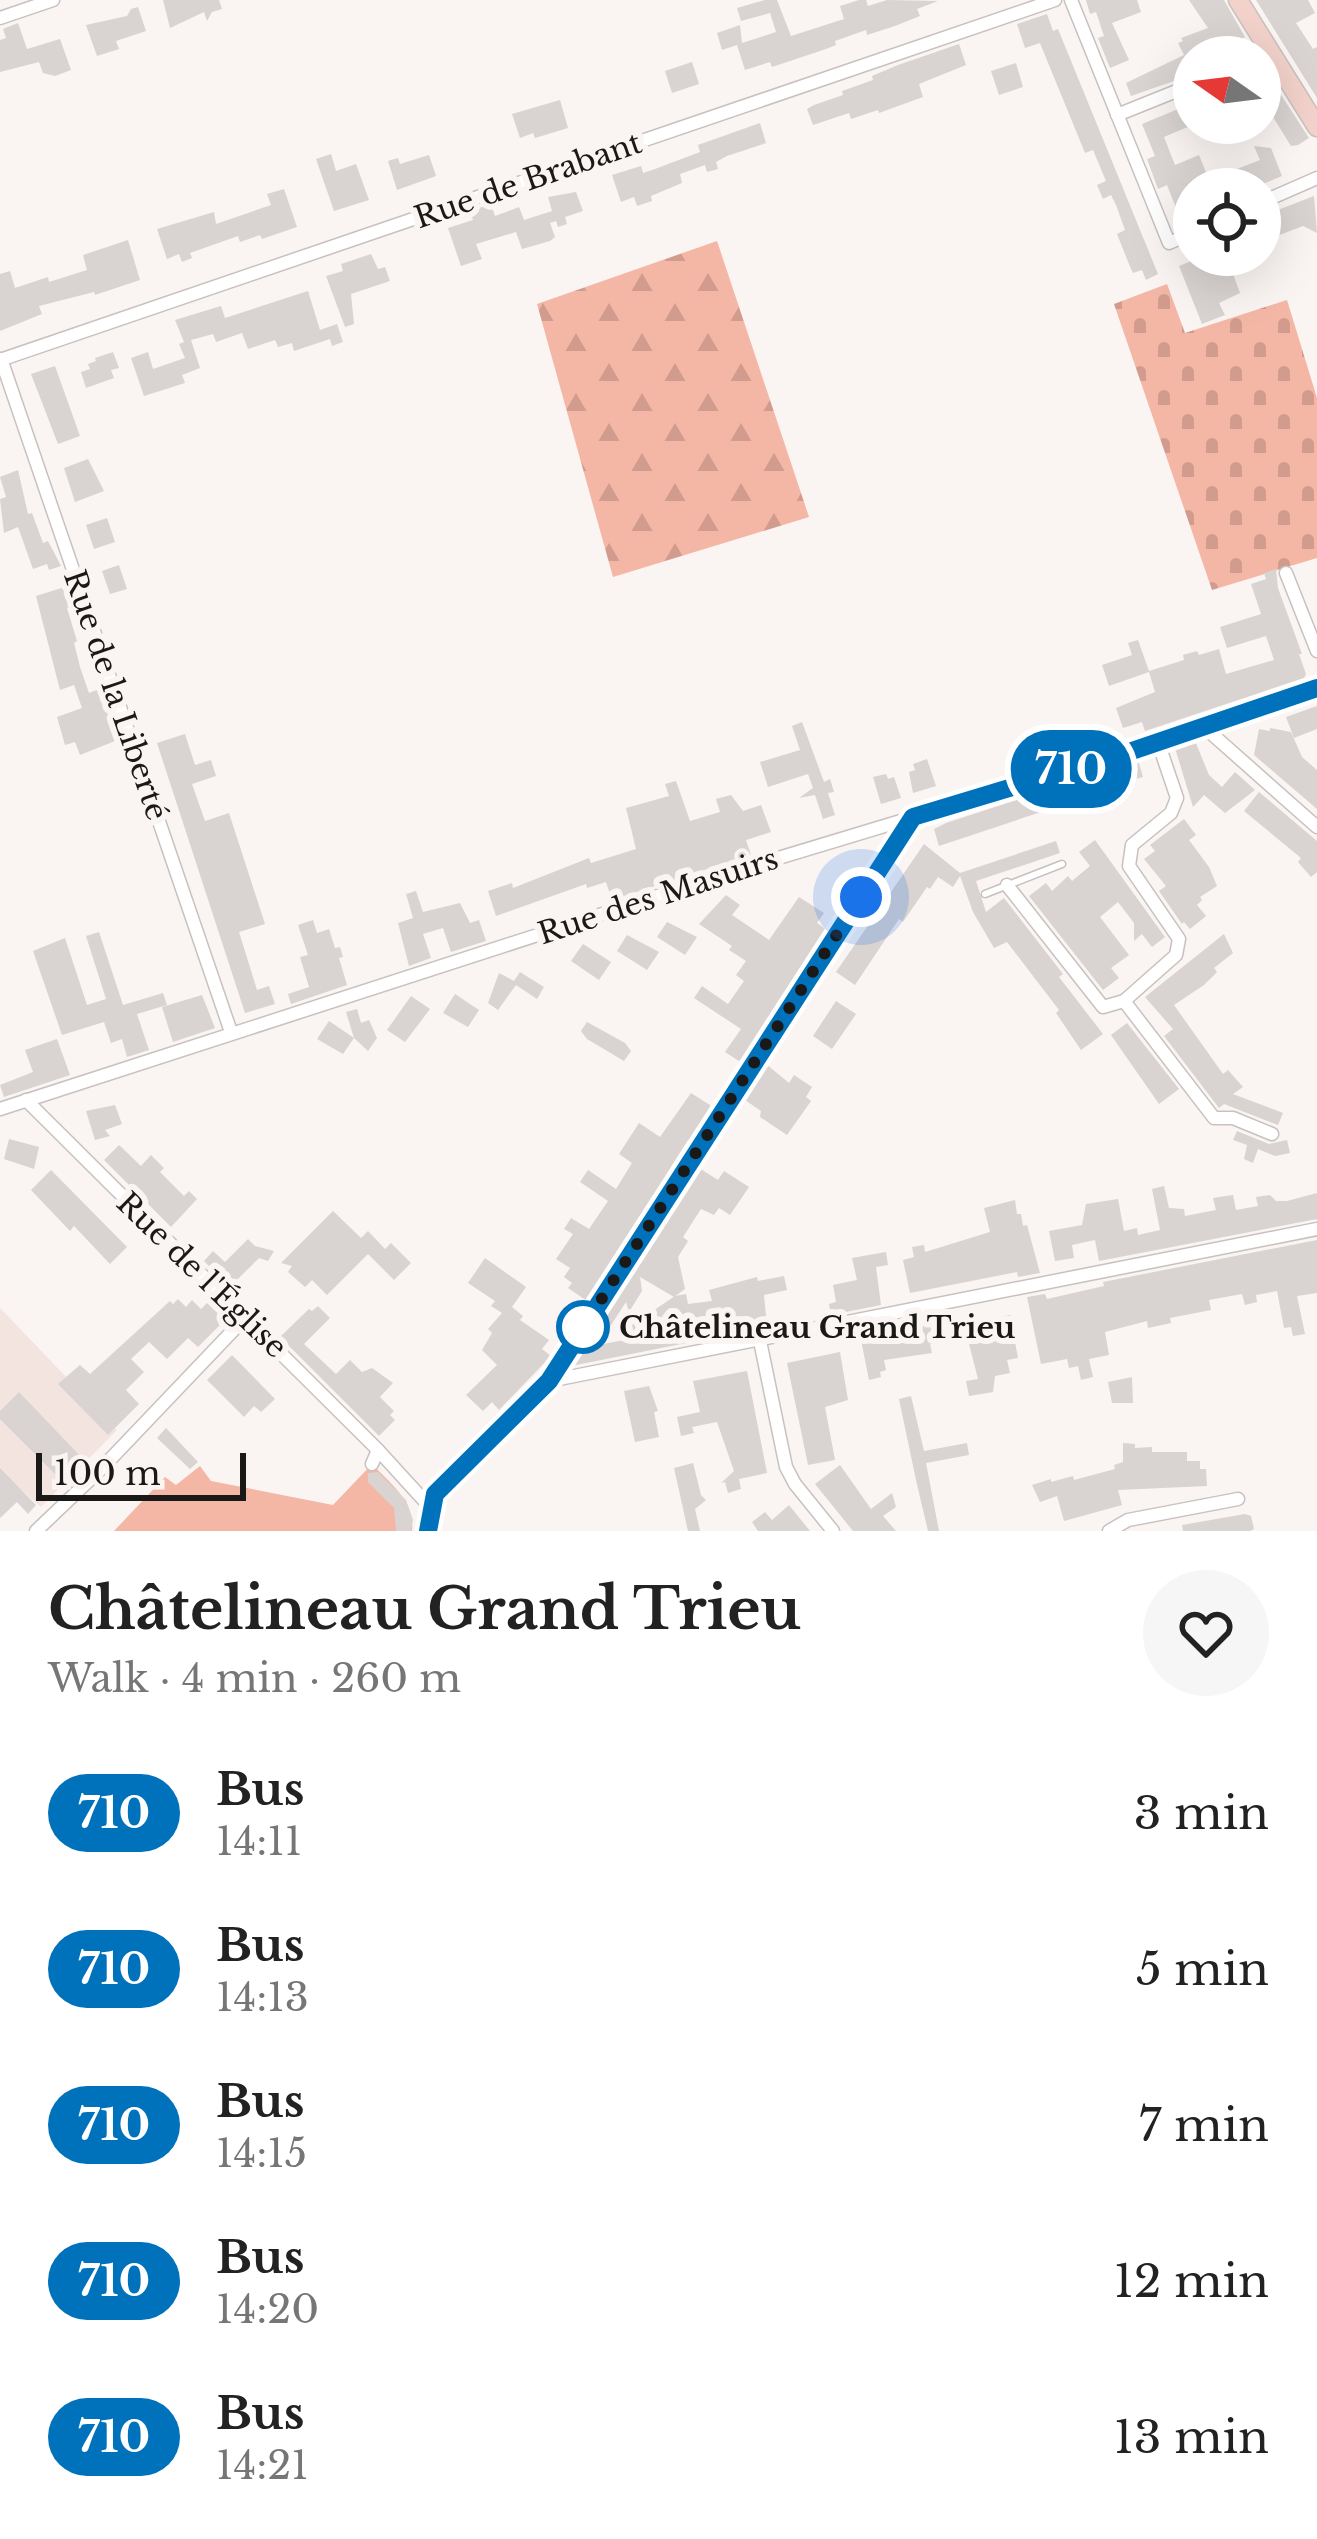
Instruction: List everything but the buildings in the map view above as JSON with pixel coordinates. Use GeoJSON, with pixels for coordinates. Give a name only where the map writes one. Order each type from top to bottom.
{"type":"FeatureCollection","features":[{"type":"Feature","properties":{"kind":"street"},"geometry":{"type":"LineString","coordinates":[[0,18],[53,0]]}},
{"type":"Feature","properties":{"kind":"street","name":"Rue de Brabant"},"geometry":{"type":"LineString","coordinates":[[0,360],[1055,0]]}},
{"type":"Feature","properties":{"kind":"street"},"geometry":{"type":"LineString","coordinates":[[1071,0],[1168,243],[1173,241]]}},
{"type":"Feature","properties":{"kind":"street"},"geometry":{"type":"LineString","coordinates":[[1238,0],[1255,36]]}},
{"type":"Feature","properties":{"kind":"street"},"geometry":{"type":"LineString","coordinates":[[1281,78],[1317,127]]}},
{"type":"Feature","properties":{"kind":"street"},"geometry":{"type":"LineString","coordinates":[[1117,116],[1173,93]]}},
{"type":"Feature","properties":{"kind":"street"},"geometry":{"type":"LineString","coordinates":[[1281,194],[1317,178]]}},
{"type":"Feature","properties":{"kind":"street","name":"Rue de la Liberté"},"geometry":{"type":"LineString","coordinates":[[0,360],[231,1031]]}},
{"type":"Feature","properties":{"kind":"street"},"geometry":{"type":"LineString","coordinates":[[1286,573],[1317,651]]}},
{"type":"Feature","properties":{"kind":"street","name":"Rue des Masuirs"},"geometry":{"type":"LineString","coordinates":[[0,1109],[231,1031],[1158,742],[1317,688]]}},
{"type":"Feature","properties":{"kind":"street"},"geometry":{"type":"LineString","coordinates":[[1204,727],[1317,826]]}},
{"type":"Feature","properties":{"kind":"street"},"geometry":{"type":"LineString","coordinates":[[1007,885],[1103,1007],[1124,1001],[1176,955],[1179,938],[1129,866],[1132,845],[1171,813],[1177,798],[1158,742]]}},
{"type":"Feature","properties":{"kind":"street"},"geometry":{"type":"LineString","coordinates":[[428,1531],[435,1494],[549,1381],[913,817]]}},
{"type":"Feature","properties":{"kind":"street"},"geometry":{"type":"LineString","coordinates":[[1124,1001],[1214,1118],[1232,1118],[1272,1134]]}},
{"type":"Feature","properties":{"kind":"street","name":"Rue de l'Église"},"geometry":{"type":"LineString","coordinates":[[26,1100],[243,1320],[323,1390],[430,1507]]}},
{"type":"Feature","properties":{"kind":"street"},"geometry":{"type":"LineString","coordinates":[[549,1381],[1317,1229]]}},
{"type":"Feature","properties":{"kind":"street"},"geometry":{"type":"LineString","coordinates":[[36,1531],[243,1320]]}},
{"type":"Feature","properties":{"kind":"street"},"geometry":{"type":"LineString","coordinates":[[760,1341],[786,1467],[833,1531]]}},
{"type":"Feature","properties":{"kind":"street"},"geometry":{"type":"LineString","coordinates":[[372,1464],[378,1450]]}},
{"type":"Feature","properties":{"kind":"street"},"geometry":{"type":"LineString","coordinates":[[1108,1531],[1127,1520],[1238,1498]]}},
{"type":"Feature","properties":{"kind":"lane"},"geometry":{"type":"LineString","coordinates":[[985,894],[1062,864]]}},
{"type":"Feature","properties":{"kind":"shaded area"},"geometry":{"type":"Polygon","coordinates":[[[0,1308],[117,1430],[41,1507],[0,1471],[0,1308]]]}},
{"type":"Feature","properties":{"kind":"green space"},"geometry":{"type":"Polygon","coordinates":[[[717,241],[809,517],[613,577],[537,304],[717,241]]]}},
{"type":"Feature","properties":{"kind":"green space"},"geometry":{"type":"Polygon","coordinates":[[[1167,284],[1185,333],[1287,300],[1317,398],[1317,558],[1212,590],[1114,304],[1167,284]]]}},
{"type":"Feature","properties":{"kind":"green space"},"geometry":{"type":"Polygon","coordinates":[[[372,1464],[406,1502],[412,1531],[114,1531],[165,1477],[176,1485],[200,1466],[211,1481],[333,1505],[372,1464]]]}},
{"type":"Feature","properties":{"kind":"bus line","name":"710"},"geometry":{"type":"LineString","coordinates":[[428,1531],[435,1494],[549,1381],[913,817],[1126,753],[1317,688]]}},
{"type":"Feature","properties":{"kind":"place","name":"Châtelineau Grand Trieu"},"geometry":{"type":"Point","coordinates":[583,1327]}},
{"type":"Feature","properties":{"kind":"route"},"geometry":{"type":"LineString","coordinates":[[583,1327],[575,1340],[861,897]]}}]}
